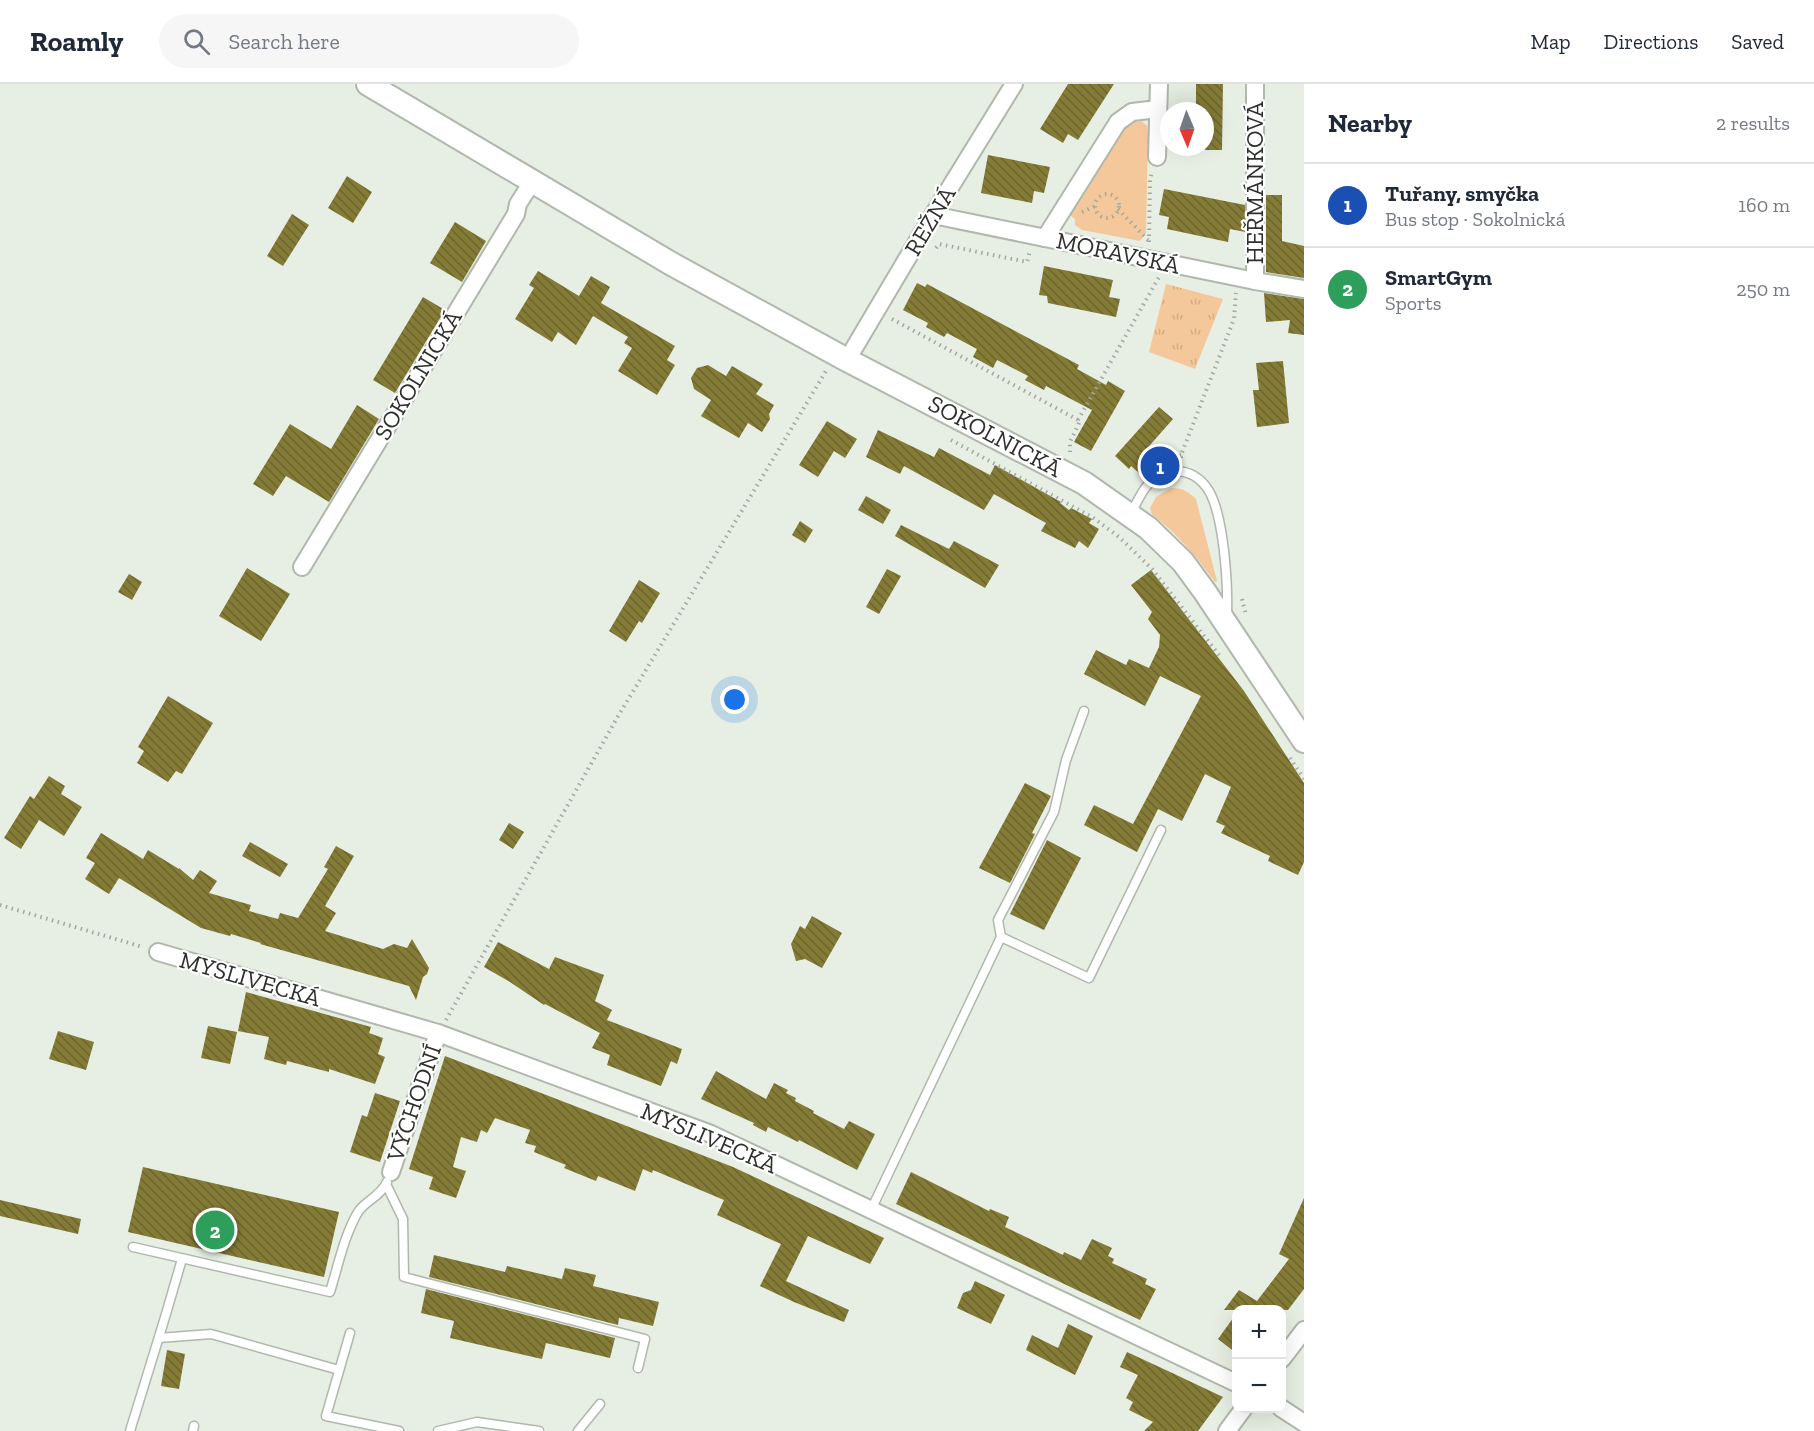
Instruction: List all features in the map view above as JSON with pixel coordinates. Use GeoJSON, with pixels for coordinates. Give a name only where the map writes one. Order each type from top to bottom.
{"type":"FeatureCollection","features":[{"type":"Feature","properties":{"kind":"main road","name":"SOKOLNICKÁ"},"geometry":{"type":"LineString","coordinates":[[368,84],[836,362],[1084,483],[1130,514],[1165,543],[1183,562],[1226,623],[1295,747]]}},
{"type":"Feature","properties":{"kind":"street","name":"REŽNÁ"},"geometry":{"type":"LineString","coordinates":[[836,362],[933,215],[1014,84]]}},
{"type":"Feature","properties":{"kind":"street"},"geometry":{"type":"LineString","coordinates":[[1157,157],[1159,84]]}},
{"type":"Feature","properties":{"kind":"street","name":"HEŘMÁNKOVÁ"},"geometry":{"type":"LineString","coordinates":[[1255,84],[1255,281]]}},
{"type":"Feature","properties":{"kind":"street"},"geometry":{"type":"LineString","coordinates":[[1045,238],[1118,122],[1132,112],[1158,109]]}},
{"type":"Feature","properties":{"kind":"street","name":"SOKOLNICKÁ"},"geometry":{"type":"LineString","coordinates":[[302,567],[516,214],[518,204],[532,182]]}},
{"type":"Feature","properties":{"kind":"street","name":"MORAVSKÁ"},"geometry":{"type":"LineString","coordinates":[[933,215],[1304,289]]}},
{"type":"Feature","properties":{"kind":"street","name":"MYSLIVECKÁ"},"geometry":{"type":"LineString","coordinates":[[158,952],[438,1033],[711,1134],[1232,1381]]}},
{"type":"Feature","properties":{"kind":"street","name":"VÝCHODNÍ"},"geometry":{"type":"LineString","coordinates":[[388,1178],[438,1033]]}},
{"type":"Feature","properties":{"kind":"street"},"geometry":{"type":"LineString","coordinates":[[1286,1353],[1304,1330]]}},
{"type":"Feature","properties":{"kind":"street"},"geometry":{"type":"LineString","coordinates":[[1286,1411],[1304,1423]]}},
{"type":"Feature","properties":{"kind":"street"},"geometry":{"type":"LineString","coordinates":[[1227,1431],[1240,1413]]}},
{"type":"Feature","properties":{"kind":"lane"},"geometry":{"type":"LineString","coordinates":[[1130,514],[1144,489],[1165,472],[1181,471],[1195,476],[1210,492],[1226,564],[1228,592],[1226,623]]}},
{"type":"Feature","properties":{"kind":"lane"},"geometry":{"type":"LineString","coordinates":[[871,1210],[1001,937],[998,920],[1054,812],[1066,760],[1084,711]]}},
{"type":"Feature","properties":{"kind":"lane"},"geometry":{"type":"LineString","coordinates":[[1001,937],[1089,978],[1161,830]]}},
{"type":"Feature","properties":{"kind":"lane"},"geometry":{"type":"LineString","coordinates":[[133,1247],[330,1292],[344,1244],[359,1210],[381,1192],[388,1178]]}},
{"type":"Feature","properties":{"kind":"lane"},"geometry":{"type":"LineString","coordinates":[[388,1178],[403,1219],[404,1277],[645,1339],[638,1368]]}},
{"type":"Feature","properties":{"kind":"lane"},"geometry":{"type":"LineString","coordinates":[[130,1431],[182,1258]]}},
{"type":"Feature","properties":{"kind":"lane"},"geometry":{"type":"LineString","coordinates":[[350,1333],[326,1416],[399,1431]]}},
{"type":"Feature","properties":{"kind":"lane"},"geometry":{"type":"LineString","coordinates":[[159,1338],[211,1334],[339,1370]]}},
{"type":"Feature","properties":{"kind":"lane"},"geometry":{"type":"LineString","coordinates":[[578,1431],[600,1404]]}},
{"type":"Feature","properties":{"kind":"lane"},"geometry":{"type":"LineString","coordinates":[[438,1431],[477,1422],[539,1431]]}},
{"type":"Feature","properties":{"kind":"path"},"geometry":{"type":"LineString","coordinates":[[1149,247],[1150,180],[1157,157]]}},
{"type":"Feature","properties":{"kind":"path"},"geometry":{"type":"LineString","coordinates":[[1118,209],[1111,217],[1103,217],[1095,210],[1095,202],[1103,195],[1110,195],[1118,202],[1118,209],[1149,241]]}},
{"type":"Feature","properties":{"kind":"path"},"geometry":{"type":"LineString","coordinates":[[933,253],[939,244],[1028,262],[1031,248]]}},
{"type":"Feature","properties":{"kind":"path"},"geometry":{"type":"LineString","coordinates":[[1071,455],[1070,442],[1080,421],[1078,420],[1161,274],[1150,272]]}},
{"type":"Feature","properties":{"kind":"path"},"geometry":{"type":"LineString","coordinates":[[1181,471],[1181,454],[1234,319],[1236,289]]}},
{"type":"Feature","properties":{"kind":"path"},"geometry":{"type":"LineString","coordinates":[[890,314],[893,320],[1078,420]]}},
{"type":"Feature","properties":{"kind":"path"},"geometry":{"type":"LineString","coordinates":[[816,366],[836,362]]}},
{"type":"Feature","properties":{"kind":"path"},"geometry":{"type":"LineString","coordinates":[[438,1033],[616,718],[836,362]]}},
{"type":"Feature","properties":{"kind":"path"},"geometry":{"type":"LineString","coordinates":[[941,434],[1092,517],[1119,537],[1152,569],[1220,655]]}},
{"type":"Feature","properties":{"kind":"path"},"geometry":{"type":"LineString","coordinates":[[1295,747],[1304,779]]}},
{"type":"Feature","properties":{"kind":"path"},"geometry":{"type":"LineString","coordinates":[[0,905],[158,952]]}},
{"type":"Feature","properties":{"kind":"green space"},"geometry":{"type":"Polygon","coordinates":[[[1141,121],[1147,126],[1148,135],[1146,233],[1140,241],[1082,230],[1075,225],[1075,219],[1070,215],[1122,132],[1130,123],[1141,121]]]}},
{"type":"Feature","properties":{"kind":"green space"},"geometry":{"type":"Polygon","coordinates":[[[1166,284],[1223,299],[1195,369],[1149,352],[1166,284]]]}},
{"type":"Feature","properties":{"kind":"green space"},"geometry":{"type":"Polygon","coordinates":[[[1171,488],[1185,490],[1196,499],[1217,581],[1215,582],[1174,533],[1152,514],[1150,508],[1156,497],[1171,488]]]}},
{"type":"Feature","properties":{"kind":"building"},"geometry":{"type":"Polygon","coordinates":[[[1068,84],[1114,84],[1078,140],[1068,134],[1063,143],[1040,129],[1068,84]]]}},
{"type":"Feature","properties":{"kind":"building"},"geometry":{"type":"Polygon","coordinates":[[[1196,84],[1223,84],[1222,150],[1214,150],[1214,102],[1196,102],[1196,84]]]}},
{"type":"Feature","properties":{"kind":"building"},"geometry":{"type":"Polygon","coordinates":[[[988,155],[1050,167],[1044,193],[1034,191],[1032,203],[981,193],[988,155]]]}},
{"type":"Feature","properties":{"kind":"building"},"geometry":{"type":"Polygon","coordinates":[[[347,176],[372,192],[353,223],[328,208],[347,176]]]}},
{"type":"Feature","properties":{"kind":"building"},"geometry":{"type":"Polygon","coordinates":[[[1164,189],[1245,205],[1245,232],[1230,229],[1228,242],[1167,229],[1169,217],[1159,215],[1164,189]]]}},
{"type":"Feature","properties":{"kind":"building"},"geometry":{"type":"Polygon","coordinates":[[[1266,195],[1282,195],[1282,241],[1304,246],[1304,278],[1266,272],[1266,195]]]}},
{"type":"Feature","properties":{"kind":"building"},"geometry":{"type":"Polygon","coordinates":[[[292,214],[309,225],[283,266],[267,256],[292,214]]]}},
{"type":"Feature","properties":{"kind":"building"},"geometry":{"type":"Polygon","coordinates":[[[455,222],[486,241],[462,282],[430,263],[455,222]]]}},
{"type":"Feature","properties":{"kind":"building"},"geometry":{"type":"Polygon","coordinates":[[[1044,266],[1113,280],[1109,297],[1120,299],[1116,317],[1048,303],[1047,296],[1039,295],[1044,266]]]}},
{"type":"Feature","properties":{"kind":"building"},"geometry":{"type":"Polygon","coordinates":[[[538,271],[579,296],[591,276],[610,287],[601,303],[675,346],[667,360],[675,365],[657,395],[618,371],[632,348],[624,343],[628,337],[593,316],[576,345],[558,332],[552,342],[515,319],[534,288],[529,285],[538,271]]]}},
{"type":"Feature","properties":{"kind":"building"},"geometry":{"type":"Polygon","coordinates":[[[917,283],[925,287],[927,284],[1079,365],[1077,369],[1106,385],[1108,381],[1125,391],[1091,451],[1074,442],[1092,410],[1046,386],[1044,390],[1025,380],[1028,376],[997,360],[993,368],[973,357],[977,349],[947,333],[944,337],[926,327],[928,323],[903,310],[917,283]]]}},
{"type":"Feature","properties":{"kind":"building"},"geometry":{"type":"Polygon","coordinates":[[[1264,293],[1304,299],[1304,335],[1288,333],[1290,320],[1266,322],[1264,293]]]}},
{"type":"Feature","properties":{"kind":"building"},"geometry":{"type":"Polygon","coordinates":[[[423,297],[445,310],[395,393],[373,380],[423,297]]]}},
{"type":"Feature","properties":{"kind":"building"},"geometry":{"type":"Polygon","coordinates":[[[1283,361],[1289,423],[1257,427],[1253,390],[1259,390],[1256,363],[1283,361]]]}},
{"type":"Feature","properties":{"kind":"building"},"geometry":{"type":"Polygon","coordinates":[[[708,365],[726,376],[732,366],[763,384],[756,394],[774,405],[769,414],[770,419],[762,432],[748,423],[739,438],[701,416],[711,400],[694,389],[691,378],[697,368],[708,365]]]}},
{"type":"Feature","properties":{"kind":"building"},"geometry":{"type":"Polygon","coordinates":[[[357,405],[379,419],[329,502],[286,476],[273,496],[253,484],[290,424],[331,449],[357,405]]]}},
{"type":"Feature","properties":{"kind":"building"},"geometry":{"type":"Polygon","coordinates":[[[1159,407],[1173,419],[1143,453],[1158,452],[1139,473],[1131,466],[1129,469],[1115,456],[1159,407]]]}},
{"type":"Feature","properties":{"kind":"building"},"geometry":{"type":"Polygon","coordinates":[[[827,421],[857,439],[845,458],[834,451],[818,477],[799,465],[827,421]]]}},
{"type":"Feature","properties":{"kind":"building"},"geometry":{"type":"Polygon","coordinates":[[[878,430],[934,457],[939,448],[990,475],[995,465],[1061,502],[1069,510],[1071,508],[1092,519],[1089,523],[1099,529],[1088,548],[1079,541],[1075,548],[1041,531],[1046,523],[994,494],[984,510],[904,466],[900,474],[866,457],[878,430]]]}},
{"type":"Feature","properties":{"kind":"building"},"geometry":{"type":"Polygon","coordinates":[[[866,496],[891,510],[883,524],[858,510],[866,496]]]}},
{"type":"Feature","properties":{"kind":"building"},"geometry":{"type":"Polygon","coordinates":[[[800,521],[813,530],[805,543],[792,535],[800,521]]]}},
{"type":"Feature","properties":{"kind":"building"},"geometry":{"type":"Polygon","coordinates":[[[901,525],[949,549],[954,541],[999,565],[985,588],[895,536],[901,525]]]}},
{"type":"Feature","properties":{"kind":"building"},"geometry":{"type":"Polygon","coordinates":[[[247,568],[290,594],[261,641],[219,616],[247,568]]]}},
{"type":"Feature","properties":{"kind":"building"},"geometry":{"type":"Polygon","coordinates":[[[887,569],[901,576],[879,614],[866,607],[887,569]]]}},
{"type":"Feature","properties":{"kind":"building"},"geometry":{"type":"Polygon","coordinates":[[[1151,570],[1244,691],[1304,783],[1304,862],[1298,875],[1268,861],[1270,856],[1221,833],[1225,826],[1216,822],[1231,787],[1205,774],[1182,821],[1158,809],[1137,852],[1084,825],[1094,805],[1133,824],[1201,696],[1160,676],[1145,706],[1084,674],[1096,650],[1126,665],[1129,659],[1149,668],[1159,647],[1160,635],[1148,619],[1152,612],[1131,585],[1151,570]]]}},
{"type":"Feature","properties":{"kind":"building"},"geometry":{"type":"Polygon","coordinates":[[[129,574],[142,582],[132,600],[118,592],[129,574]]]}},
{"type":"Feature","properties":{"kind":"building"},"geometry":{"type":"Polygon","coordinates":[[[639,580],[660,593],[642,623],[639,621],[626,642],[609,631],[639,580]]]}},
{"type":"Feature","properties":{"kind":"building"},"geometry":{"type":"Polygon","coordinates":[[[168,696],[213,723],[182,774],[176,771],[168,782],[137,763],[144,751],[138,747],[168,696]]]}},
{"type":"Feature","properties":{"kind":"building"},"geometry":{"type":"Polygon","coordinates":[[[49,776],[65,786],[61,794],[82,807],[64,836],[39,820],[21,849],[4,838],[30,796],[34,799],[49,776]]]}},
{"type":"Feature","properties":{"kind":"building"},"geometry":{"type":"Polygon","coordinates":[[[1025,783],[1051,796],[1010,883],[979,868],[1025,783]]]}},
{"type":"Feature","properties":{"kind":"building"},"geometry":{"type":"Polygon","coordinates":[[[509,823],[524,832],[513,849],[499,840],[509,823]]]}},
{"type":"Feature","properties":{"kind":"building"},"geometry":{"type":"Polygon","coordinates":[[[101,833],[143,859],[148,850],[179,868],[193,880],[200,870],[217,881],[209,893],[251,905],[249,911],[278,919],[280,913],[298,918],[328,869],[324,867],[336,846],[354,856],[325,906],[336,913],[325,931],[383,949],[394,944],[407,948],[412,939],[429,968],[423,977],[416,1000],[409,986],[231,934],[230,936],[201,928],[119,878],[109,894],[85,879],[95,863],[86,858],[101,833]]]}},
{"type":"Feature","properties":{"kind":"building"},"geometry":{"type":"Polygon","coordinates":[[[1047,840],[1081,858],[1044,930],[1010,914],[1047,840]]]}},
{"type":"Feature","properties":{"kind":"building"},"geometry":{"type":"Polygon","coordinates":[[[250,842],[288,864],[280,877],[242,856],[250,842]]]}},
{"type":"Feature","properties":{"kind":"building"},"geometry":{"type":"Polygon","coordinates":[[[812,916],[842,933],[822,968],[805,959],[796,961],[791,944],[800,926],[805,929],[812,916]]]}},
{"type":"Feature","properties":{"kind":"building"},"geometry":{"type":"Polygon","coordinates":[[[498,942],[549,969],[555,957],[604,975],[595,1001],[612,1010],[607,1020],[682,1049],[677,1064],[671,1061],[661,1086],[607,1065],[610,1055],[592,1048],[600,1033],[544,1005],[484,967],[498,942]]]}},
{"type":"Feature","properties":{"kind":"building"},"geometry":{"type":"Polygon","coordinates":[[[246,992],[371,1027],[369,1033],[383,1038],[378,1054],[385,1057],[375,1084],[329,1069],[329,1072],[287,1061],[286,1065],[264,1059],[269,1037],[238,1031],[246,992]]]}},
{"type":"Feature","properties":{"kind":"building"},"geometry":{"type":"Polygon","coordinates":[[[208,1026],[237,1032],[230,1064],[201,1058],[208,1026]]]}},
{"type":"Feature","properties":{"kind":"building"},"geometry":{"type":"Polygon","coordinates":[[[58,1031],[94,1042],[86,1070],[49,1059],[58,1031]]]}},
{"type":"Feature","properties":{"kind":"building"},"geometry":{"type":"Polygon","coordinates":[[[445,1056],[733,1167],[884,1238],[870,1264],[808,1236],[786,1281],[849,1310],[844,1322],[760,1286],[781,1244],[717,1215],[724,1200],[653,1170],[652,1173],[643,1169],[635,1191],[598,1176],[596,1181],[534,1152],[536,1146],[525,1143],[530,1130],[495,1118],[487,1133],[481,1130],[477,1142],[461,1137],[453,1167],[466,1171],[456,1198],[429,1189],[433,1177],[409,1169],[445,1056]]]}},
{"type":"Feature","properties":{"kind":"building"},"geometry":{"type":"Polygon","coordinates":[[[716,1071],[766,1099],[774,1083],[788,1090],[786,1093],[796,1098],[795,1101],[814,1111],[813,1113],[844,1129],[849,1121],[875,1134],[857,1170],[799,1140],[798,1142],[768,1127],[766,1132],[753,1125],[754,1123],[701,1099],[716,1071]]]}},
{"type":"Feature","properties":{"kind":"building"},"geometry":{"type":"Polygon","coordinates":[[[375,1093],[400,1101],[380,1162],[350,1152],[362,1115],[367,1117],[375,1093]]]}},
{"type":"Feature","properties":{"kind":"building"},"geometry":{"type":"Polygon","coordinates":[[[143,1167],[339,1212],[324,1277],[128,1232],[143,1167]]]}},
{"type":"Feature","properties":{"kind":"building"},"geometry":{"type":"Polygon","coordinates":[[[911,1172],[989,1211],[990,1209],[1009,1217],[1005,1227],[1063,1255],[1064,1252],[1081,1260],[1092,1239],[1112,1248],[1108,1256],[1114,1259],[1112,1263],[1147,1279],[1145,1284],[1156,1289],[1140,1320],[896,1204],[911,1172]]]}},
{"type":"Feature","properties":{"kind":"building"},"geometry":{"type":"Polygon","coordinates":[[[1304,1198],[1304,1289],[1288,1310],[1286,1310],[1286,1305],[1232,1305],[1232,1310],[1224,1310],[1239,1290],[1257,1301],[1289,1259],[1279,1254],[1304,1198]]]}},
{"type":"Feature","properties":{"kind":"building"},"geometry":{"type":"Polygon","coordinates":[[[0,1200],[81,1219],[78,1234],[0,1216],[0,1200]]]}},
{"type":"Feature","properties":{"kind":"building"},"geometry":{"type":"Polygon","coordinates":[[[434,1255],[505,1272],[507,1266],[562,1279],[565,1268],[596,1275],[593,1286],[659,1302],[653,1326],[619,1318],[618,1325],[429,1277],[434,1255]]]}},
{"type":"Feature","properties":{"kind":"building"},"geometry":{"type":"Polygon","coordinates":[[[975,1281],[1005,1295],[991,1324],[957,1308],[963,1293],[971,1290],[975,1281]]]}},
{"type":"Feature","properties":{"kind":"building"},"geometry":{"type":"Polygon","coordinates":[[[426,1289],[615,1338],[610,1358],[546,1343],[542,1359],[450,1338],[454,1321],[421,1313],[426,1289]]]}},
{"type":"Feature","properties":{"kind":"building"},"geometry":{"type":"Polygon","coordinates":[[[1232,1320],[1232,1350],[1218,1339],[1232,1320]]]}},
{"type":"Feature","properties":{"kind":"building"},"geometry":{"type":"Polygon","coordinates":[[[1068,1324],[1093,1336],[1075,1375],[1026,1350],[1032,1335],[1058,1348],[1068,1324]]]}},
{"type":"Feature","properties":{"kind":"building"},"geometry":{"type":"Polygon","coordinates":[[[167,1350],[185,1354],[179,1389],[161,1386],[167,1350]]]}},
{"type":"Feature","properties":{"kind":"building"},"geometry":{"type":"Polygon","coordinates":[[[1127,1352],[1223,1397],[1198,1431],[1144,1431],[1153,1422],[1129,1410],[1133,1402],[1126,1398],[1138,1375],[1120,1367],[1127,1352]]]}},
{"type":"Feature","properties":{"kind":"place","name":"Tuřany, smyčka"},"geometry":{"type":"Point","coordinates":[1160,466]}},
{"type":"Feature","properties":{"kind":"place","name":"SmartGym"},"geometry":{"type":"Point","coordinates":[215,1230]}}]}
